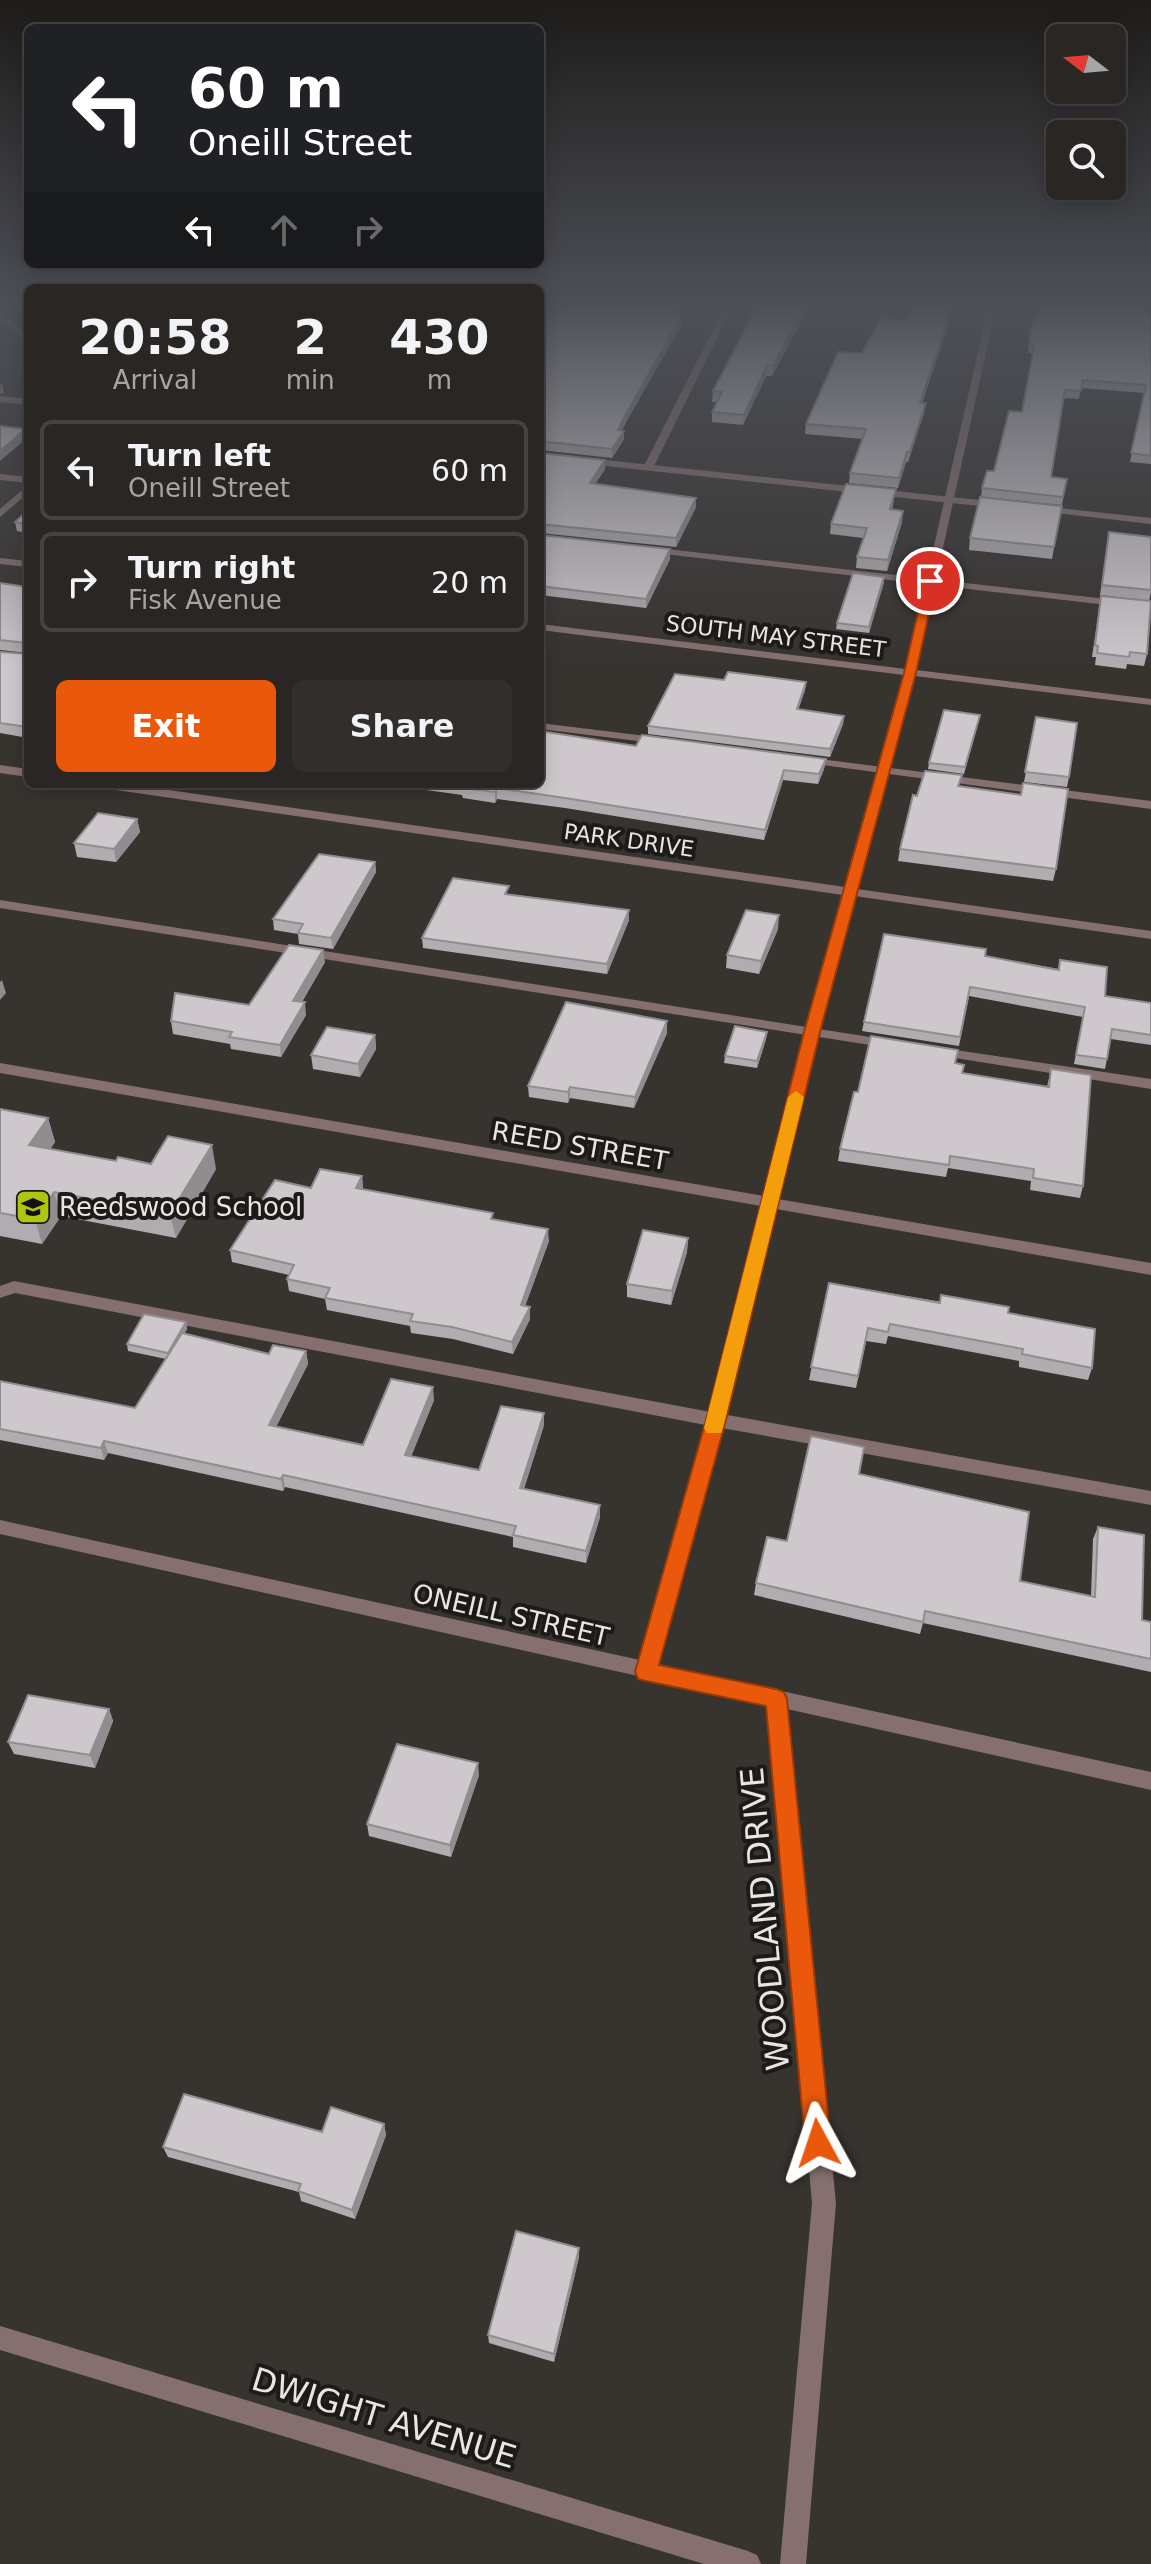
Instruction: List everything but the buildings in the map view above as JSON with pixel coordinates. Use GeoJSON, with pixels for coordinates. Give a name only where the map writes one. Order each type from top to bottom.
{"type":"FeatureCollection","features":[{"type":"Feature","properties":{"kind":"street"},"geometry":{"type":"LineString","coordinates":[[648,468],[668,428]]}},
{"type":"Feature","properties":{"kind":"street"},"geometry":{"type":"LineString","coordinates":[[646,1672],[716,1420],[812,1032],[910,673],[965,428]]}},
{"type":"Feature","properties":{"kind":"street"},"geometry":{"type":"LineString","coordinates":[[544,456],[1011,506]]}},
{"type":"Feature","properties":{"kind":"street"},"geometry":{"type":"LineString","coordinates":[[0,477],[24,480]]}},
{"type":"Feature","properties":{"kind":"street"},"geometry":{"type":"LineString","coordinates":[[0,514],[24,492]]}},
{"type":"Feature","properties":{"kind":"street"},"geometry":{"type":"LineString","coordinates":[[1027,508],[1151,521]]}},
{"type":"Feature","properties":{"kind":"street"},"geometry":{"type":"LineString","coordinates":[[634,548],[1151,607]]}},
{"type":"Feature","properties":{"kind":"street"},"geometry":{"type":"LineString","coordinates":[[0,561],[24,564]]}},
{"type":"Feature","properties":{"kind":"street","name":"SOUTH MAY STREET"},"geometry":{"type":"LineString","coordinates":[[544,627],[1151,702]]}},
{"type":"Feature","properties":{"kind":"street"},"geometry":{"type":"LineString","coordinates":[[544,727],[681,744]]}},
{"type":"Feature","properties":{"kind":"street"},"geometry":{"type":"LineString","coordinates":[[790,758],[1151,805]]}},
{"type":"Feature","properties":{"kind":"street"},"geometry":{"type":"LineString","coordinates":[[0,769],[24,772]]}},
{"type":"Feature","properties":{"kind":"street","name":"PARK DRIVE"},"geometry":{"type":"LineString","coordinates":[[130,788],[1151,935]]}},
{"type":"Feature","properties":{"kind":"street"},"geometry":{"type":"LineString","coordinates":[[0,904],[905,1046]]}},
{"type":"Feature","properties":{"kind":"street"},"geometry":{"type":"LineString","coordinates":[[920,1049],[1151,1084]]}},
{"type":"Feature","properties":{"kind":"street","name":"REED STREET"},"geometry":{"type":"LineString","coordinates":[[0,1068],[1151,1269]]}},
{"type":"Feature","properties":{"kind":"street"},"geometry":{"type":"LineString","coordinates":[[0,1292],[14,1287],[29,1289],[716,1420],[1151,1498]]}},
{"type":"Feature","properties":{"kind":"street","name":"ONEILL STREET"},"geometry":{"type":"LineString","coordinates":[[0,1527],[1151,1781]]}},
{"type":"Feature","properties":{"kind":"street","name":"WOODLAND DRIVE"},"geometry":{"type":"LineString","coordinates":[[776,1699],[824,2203],[793,2564]]}},
{"type":"Feature","properties":{"kind":"street","name":"DWIGHT AVENUE"},"geometry":{"type":"LineString","coordinates":[[0,2338],[748,2564]]}},
{"type":"Feature","properties":{"kind":"slow traffic"},"geometry":{"type":"LineString","coordinates":[[714,1428],[796,1097]]}},
{"type":"Feature","properties":{"kind":"place","name":"Reedswood School"},"geometry":{"type":"Point","coordinates":[33,1207]}},
{"type":"Feature","properties":{"kind":"route"},"geometry":{"type":"LineString","coordinates":[[818,2143],[776,1699],[646,1672],[716,1420],[812,1032],[910,673],[930,581]]}}]}
